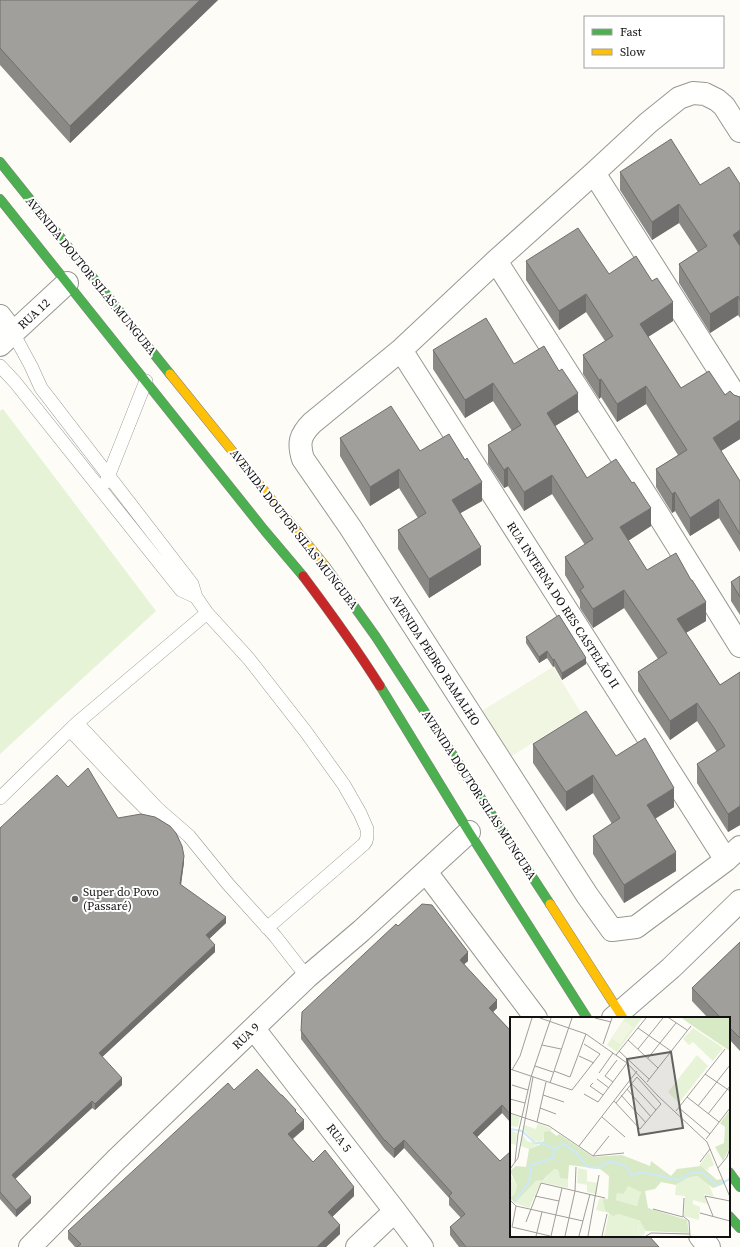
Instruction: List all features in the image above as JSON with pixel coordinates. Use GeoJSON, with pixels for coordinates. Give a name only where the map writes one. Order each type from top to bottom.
{"type":"FeatureCollection","features":[{"type":"Feature","properties":{"kind":"main road","name":"AVENIDA DOUTOR SILAS MUNGUBA"},"geometry":{"type":"LineString","coordinates":[[0,162],[331,573],[376,637],[475,788],[619,1016]]}},
{"type":"Feature","properties":{"kind":"main road","name":"AVENIDA DOUTOR SILAS MUNGUBA"},"geometry":{"type":"LineString","coordinates":[[0,200],[265,531],[292,561],[331,613],[366,664],[469,832],[587,1017]]}},
{"type":"Feature","properties":{"kind":"main road"},"geometry":{"type":"LineString","coordinates":[[730,1173],[740,1187]]}},
{"type":"Feature","properties":{"kind":"main road"},"geometry":{"type":"LineString","coordinates":[[730,1217],[740,1228]]}},
{"type":"Feature","properties":{"kind":"street","name":"AVENIDA PEDRO RAMALHO"},"geometry":{"type":"LineString","coordinates":[[733,853],[636,927],[612,930],[587,895],[354,534],[303,459],[301,451],[304,431],[312,423],[401,350],[496,261],[594,174],[648,123],[679,98],[692,93],[705,94],[718,100],[724,106],[740,131]]}},
{"type":"Feature","properties":{"kind":"street"},"geometry":{"type":"LineString","coordinates":[[594,174],[740,403]]}},
{"type":"Feature","properties":{"kind":"street"},"geometry":{"type":"LineString","coordinates":[[496,261],[656,511],[740,646]]}},
{"type":"Feature","properties":{"kind":"street","name":"RUA 12"},"geometry":{"type":"LineString","coordinates":[[4,331],[67,283]]}},
{"type":"Feature","properties":{"kind":"street","name":"RUA INTERNA DO RES CASTELÃO II"},"geometry":{"type":"LineString","coordinates":[[401,350],[733,853]]}},
{"type":"Feature","properties":{"kind":"street","name":"RUA 9"},"geometry":{"type":"LineString","coordinates":[[30,1247],[116,1160],[307,977],[361,931],[469,832]]}},
{"type":"Feature","properties":{"kind":"street"},"geometry":{"type":"LineString","coordinates":[[426,872],[535,1017]]}},
{"type":"Feature","properties":{"kind":"street"},"geometry":{"type":"LineString","coordinates":[[619,1016],[740,901]]}},
{"type":"Feature","properties":{"kind":"street","name":"RUA 5"},"geometry":{"type":"LineString","coordinates":[[254,1029],[396,1211],[422,1247]]}},
{"type":"Feature","properties":{"kind":"street"},"geometry":{"type":"LineString","coordinates":[[357,1247],[396,1211]]}},
{"type":"Feature","properties":{"kind":"street"},"geometry":{"type":"LineString","coordinates":[[701,1237],[709,1247]]}},
{"type":"Feature","properties":{"kind":"lane"},"geometry":{"type":"LineString","coordinates":[[4,331],[32,366],[41,388],[192,584],[196,597],[207,612],[249,659],[306,732],[344,785],[360,813],[367,829],[367,838],[364,844],[271,932]]}},
{"type":"Feature","properties":{"kind":"lane"},"geometry":{"type":"LineString","coordinates":[[0,366],[15,382],[180,590],[196,597]]}},
{"type":"Feature","properties":{"kind":"lane"},"geometry":{"type":"LineString","coordinates":[[102,493],[146,381]]}},
{"type":"Feature","properties":{"kind":"lane"},"geometry":{"type":"LineString","coordinates":[[0,798],[73,726],[207,612]]}},
{"type":"Feature","properties":{"kind":"lane"},"geometry":{"type":"LineString","coordinates":[[73,726],[158,809],[189,836],[228,884],[271,932],[307,977]]}},
{"type":"Feature","properties":{"kind":"green space"},"geometry":{"type":"Polygon","coordinates":[[[3,409],[156,611],[0,754],[0,411],[3,409]]]}},
{"type":"Feature","properties":{"kind":"green space"},"geometry":{"type":"Polygon","coordinates":[[[553,667],[581,713],[505,760],[477,714],[553,667]]]}},
{"type":"Feature","properties":{"kind":"building"},"geometry":{"type":"Polygon","coordinates":[[[0,0],[200,0],[70,126],[0,48],[0,0]]]}},
{"type":"Feature","properties":{"kind":"building"},"geometry":{"type":"Polygon","coordinates":[[[671,139],[700,185],[729,167],[740,184],[740,230],[733,235],[740,246],[740,300],[738,296],[710,314],[679,264],[707,246],[679,204],[652,222],[620,172],[671,139]]]}},
{"type":"Feature","properties":{"kind":"building"},"geometry":{"type":"Polygon","coordinates":[[[578,228],[609,274],[636,256],[652,281],[657,278],[673,302],[640,324],[681,388],[709,371],[725,395],[730,391],[734,395],[740,397],[740,420],[713,438],[740,481],[740,534],[719,499],[690,518],[675,492],[672,494],[656,469],[687,450],[646,386],[617,404],[601,379],[599,380],[583,355],[613,336],[586,294],[559,311],[526,261],[578,228]]]}},
{"type":"Feature","properties":{"kind":"building"},"geometry":{"type":"Polygon","coordinates":[[[486,318],[514,364],[544,346],[559,371],[562,369],[578,393],[547,413],[587,478],[616,459],[632,483],[634,482],[651,508],[620,527],[647,570],[676,553],[691,580],[706,602],[677,619],[720,685],[740,672],[740,806],[728,814],[697,764],[725,746],[714,728],[697,703],[670,721],[638,672],[667,653],[624,590],[593,609],[580,590],[584,587],[565,557],[593,539],[552,475],[524,492],[508,467],[504,470],[488,445],[521,425],[493,383],[465,400],[433,350],[486,318]]]}},
{"type":"Feature","properties":{"kind":"building"},"geometry":{"type":"Polygon","coordinates":[[[391,406],[420,451],[449,434],[465,460],[467,458],[482,482],[452,500],[481,547],[429,579],[398,530],[426,513],[399,469],[370,487],[340,438],[391,406]]]}},
{"type":"Feature","properties":{"kind":"building"},"geometry":{"type":"Polygon","coordinates":[[[740,576],[740,597],[731,582],[740,576]]]}},
{"type":"Feature","properties":{"kind":"building"},"geometry":{"type":"Polygon","coordinates":[[[559,615],[586,658],[562,673],[554,659],[553,660],[547,651],[539,657],[526,637],[559,615]]]}},
{"type":"Feature","properties":{"kind":"building"},"geometry":{"type":"Polygon","coordinates":[[[586,711],[616,756],[645,738],[674,788],[647,805],[676,852],[624,885],[593,836],[620,818],[593,775],[566,792],[533,744],[586,711]]]}},
{"type":"Feature","properties":{"kind":"building"},"geometry":{"type":"Polygon","coordinates":[[[88,768],[118,818],[141,814],[155,817],[170,826],[176,833],[182,846],[184,856],[180,884],[226,917],[206,935],[215,945],[99,1053],[122,1078],[95,1104],[92,1101],[12,1175],[31,1197],[16,1210],[0,1192],[0,828],[57,775],[68,787],[88,768]]]}},
{"type":"Feature","properties":{"kind":"building"},"geometry":{"type":"Polygon","coordinates":[[[422,904],[432,905],[468,952],[460,960],[497,1000],[489,1008],[510,1030],[510,1114],[502,1105],[473,1133],[500,1161],[510,1152],[510,1237],[650,1237],[659,1247],[466,1247],[450,1227],[465,1214],[449,1196],[452,1193],[404,1140],[394,1149],[385,1141],[301,1031],[302,1012],[396,924],[398,926],[422,904]]]}},
{"type":"Feature","properties":{"kind":"building"},"geometry":{"type":"Polygon","coordinates":[[[740,942],[740,1038],[730,1028],[730,1017],[720,1017],[692,988],[740,942]]]}},
{"type":"Feature","properties":{"kind":"building"},"geometry":{"type":"Polygon","coordinates":[[[257,1069],[304,1120],[288,1134],[313,1162],[325,1150],[354,1187],[328,1212],[340,1225],[317,1247],[77,1247],[81,1244],[68,1231],[228,1083],[234,1090],[257,1069]]]}},
{"type":"Feature","properties":{"kind":"traffic: fast"},"geometry":{"type":"LineString","coordinates":[[0,162],[170,374]]}},
{"type":"Feature","properties":{"kind":"traffic: fast"},"geometry":{"type":"LineString","coordinates":[[0,199],[265,531],[303,576]]}},
{"type":"Feature","properties":{"kind":"traffic: fast"},"geometry":{"type":"LineString","coordinates":[[326,567],[376,637],[550,904]]}},
{"type":"Feature","properties":{"kind":"traffic: fast"},"geometry":{"type":"LineString","coordinates":[[380,686],[469,832],[586,1017]]}},
{"type":"Feature","properties":{"kind":"traffic: fast"},"geometry":{"type":"LineString","coordinates":[[730,1173],[740,1187]]}},
{"type":"Feature","properties":{"kind":"traffic: fast"},"geometry":{"type":"LineString","coordinates":[[730,1217],[740,1228]]}},
{"type":"Feature","properties":{"kind":"traffic: slow"},"geometry":{"type":"LineString","coordinates":[[170,374],[326,567]]}},
{"type":"Feature","properties":{"kind":"traffic: slow"},"geometry":{"type":"LineString","coordinates":[[550,904],[622,1017]]}},
{"type":"Feature","properties":{"kind":"traffic: jam"},"geometry":{"type":"LineString","coordinates":[[303,576],[343,630],[380,686]]}},
{"type":"Feature","properties":{"kind":"place","name":"Super do Povo (Passaré)"},"geometry":{"type":"Point","coordinates":[75,899]}}]}
